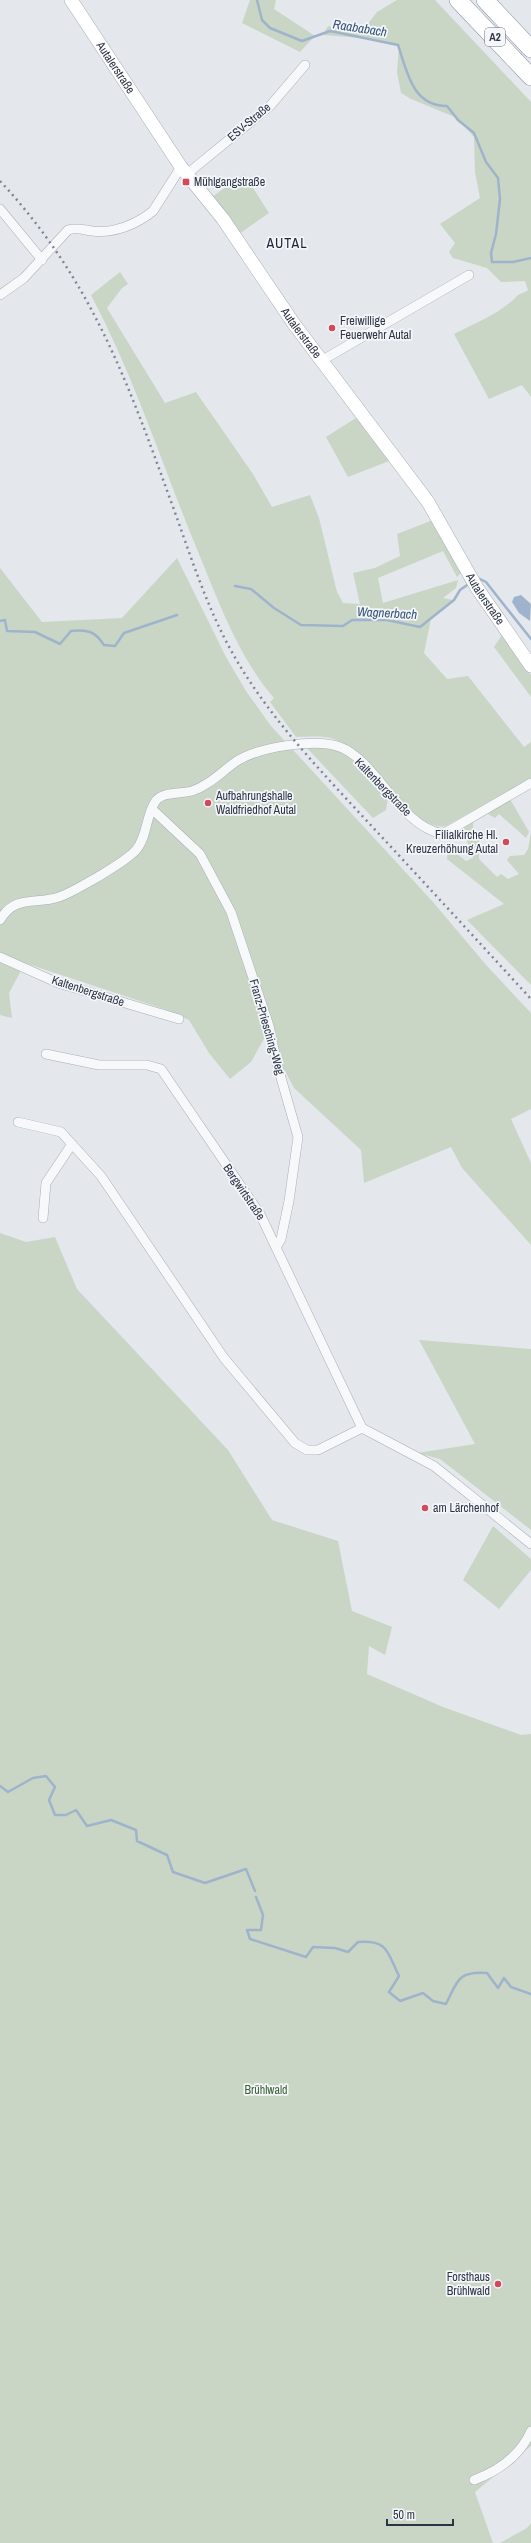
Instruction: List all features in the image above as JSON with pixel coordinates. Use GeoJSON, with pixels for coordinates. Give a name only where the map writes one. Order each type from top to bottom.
{"type":"FeatureCollection","features":[{"type":"Feature","properties":{"kind":"highway","name":"A2"},"geometry":{"type":"LineString","coordinates":[[458,0],[531,77]]}},
{"type":"Feature","properties":{"kind":"highway","name":"A2"},"geometry":{"type":"LineString","coordinates":[[485,0],[531,49]]}},
{"type":"Feature","properties":{"kind":"main road","name":"Autalerstraße"},"geometry":{"type":"LineString","coordinates":[[71,0],[184,170],[223,219],[321,361],[428,502],[477,588],[531,666]]}},
{"type":"Feature","properties":{"kind":"street","name":"ESV-Straße"},"geometry":{"type":"LineString","coordinates":[[0,295],[24,278],[42,260],[65,232],[72,229],[108,230],[130,225],[148,215],[153,211],[184,170],[270,106],[305,65]]}},
{"type":"Feature","properties":{"kind":"street"},"geometry":{"type":"LineString","coordinates":[[0,209],[42,260]]}},
{"type":"Feature","properties":{"kind":"street"},"geometry":{"type":"LineString","coordinates":[[321,361],[469,275]]}},
{"type":"Feature","properties":{"kind":"street","name":"Kaltenbergstraße"},"geometry":{"type":"LineString","coordinates":[[0,920],[20,901],[58,897],[96,878],[137,849],[155,802],[165,795],[191,791],[210,783],[239,760],[268,750],[317,742],[341,747],[356,758],[417,822],[432,832],[443,834],[531,783]]}},
{"type":"Feature","properties":{"kind":"street","name":"Franz-Priesching-Weg"},"geometry":{"type":"LineString","coordinates":[[153,810],[200,854],[231,912],[269,1026],[277,1064],[298,1137],[289,1201],[281,1239],[277,1246]]}},
{"type":"Feature","properties":{"kind":"street","name":"Kaltenbergstraße"},"geometry":{"type":"LineString","coordinates":[[0,957],[58,983],[179,1019]]}},
{"type":"Feature","properties":{"kind":"street","name":"Bergwirtstraße"},"geometry":{"type":"LineString","coordinates":[[46,1054],[99,1065],[147,1065],[161,1069],[260,1214],[277,1246],[362,1428]]}},
{"type":"Feature","properties":{"kind":"street"},"geometry":{"type":"LineString","coordinates":[[18,1122],[61,1132],[101,1176],[224,1358],[295,1443],[307,1450],[318,1450],[362,1428],[434,1466],[531,1544]]}},
{"type":"Feature","properties":{"kind":"street"},"geometry":{"type":"LineString","coordinates":[[43,1218],[46,1183],[72,1144]]}},
{"type":"Feature","properties":{"kind":"street"},"geometry":{"type":"LineString","coordinates":[[474,2480],[495,2472],[512,2458],[531,2431]]}},
{"type":"Feature","properties":{"kind":"green space"},"geometry":{"type":"Polygon","coordinates":[[[250,0],[276,0],[274,9],[315,36],[300,52],[242,23],[250,0]]]}},
{"type":"Feature","properties":{"kind":"green space"},"geometry":{"type":"Polygon","coordinates":[[[397,0],[435,0],[531,102],[531,397],[522,385],[489,399],[454,334],[496,313],[518,295],[528,290],[525,281],[501,282],[487,268],[453,258],[449,252],[455,243],[440,224],[480,198],[475,172],[474,137],[457,118],[411,99],[401,93],[397,72],[399,46],[373,39],[323,35],[328,26],[360,34],[377,12],[397,0]]]}},
{"type":"Feature","properties":{"kind":"green space"},"geometry":{"type":"Polygon","coordinates":[[[244,174],[269,213],[239,234],[212,197],[244,174]]]}},
{"type":"Feature","properties":{"kind":"green space"},"geometry":{"type":"Polygon","coordinates":[[[120,272],[128,284],[122,288],[107,308],[165,403],[196,392],[253,474],[272,507],[310,495],[319,518],[337,592],[343,603],[360,604],[353,573],[375,568],[400,556],[397,534],[433,520],[461,573],[457,577],[443,551],[378,578],[383,603],[458,580],[456,588],[443,598],[453,600],[431,619],[424,653],[447,679],[468,676],[524,747],[531,742],[531,778],[446,826],[436,826],[425,821],[413,812],[372,766],[347,745],[327,737],[296,737],[270,702],[274,698],[251,666],[232,632],[187,526],[136,393],[91,295],[120,272]]]}},
{"type":"Feature","properties":{"kind":"green space"},"geometry":{"type":"Polygon","coordinates":[[[356,418],[389,461],[348,477],[326,437],[356,418]]]}},
{"type":"Feature","properties":{"kind":"green space"},"geometry":{"type":"Polygon","coordinates":[[[177,558],[226,657],[246,691],[271,726],[433,902],[487,966],[531,1013],[531,1109],[511,1119],[531,1163],[531,1245],[462,1168],[451,1147],[364,1183],[361,1150],[294,1088],[266,1035],[251,1062],[230,1079],[209,1053],[189,1020],[164,1009],[25,963],[9,993],[12,1018],[0,1015],[0,568],[42,622],[122,618],[177,558]]]}},
{"type":"Feature","properties":{"kind":"green space"},"geometry":{"type":"Polygon","coordinates":[[[502,635],[531,675],[531,697],[494,647],[502,635]]]}},
{"type":"Feature","properties":{"kind":"green space"},"geometry":{"type":"Polygon","coordinates":[[[305,746],[336,750],[348,756],[388,798],[386,810],[373,818],[305,746]]]}},
{"type":"Feature","properties":{"kind":"green space"},"geometry":{"type":"Polygon","coordinates":[[[510,799],[529,832],[526,838],[499,814],[495,818],[488,814],[510,799]]]}},
{"type":"Feature","properties":{"kind":"green space"},"geometry":{"type":"Polygon","coordinates":[[[473,821],[473,829],[479,840],[479,859],[497,877],[501,874],[508,879],[519,874],[507,860],[510,856],[524,855],[528,849],[531,832],[531,985],[467,920],[504,904],[447,859],[448,847],[466,861],[473,858],[466,838],[460,837],[451,840],[448,835],[473,821]]]}},
{"type":"Feature","properties":{"kind":"green space","name":"Brühlwald"},"geometry":{"type":"Polygon","coordinates":[[[0,1233],[26,1242],[55,1237],[77,1289],[228,1450],[272,1520],[338,1541],[352,1611],[392,1627],[385,1655],[369,1646],[367,1674],[443,1707],[521,1735],[531,1734],[531,2446],[475,2492],[493,2543],[0,2543],[0,1233]]]}},
{"type":"Feature","properties":{"kind":"green space"},"geometry":{"type":"Polygon","coordinates":[[[419,1340],[531,1349],[531,1530],[440,1459],[417,1453],[475,1444],[419,1340]]]}},
{"type":"Feature","properties":{"kind":"green space"},"geometry":{"type":"Polygon","coordinates":[[[493,1526],[531,1559],[531,1570],[499,1609],[463,1580],[493,1526]]]}},
{"type":"Feature","properties":{"kind":"green space"},"geometry":{"type":"Polygon","coordinates":[[[531,2523],[531,2543],[500,2543],[527,2528],[531,2523]]]}},
{"type":"Feature","properties":{"kind":"water"},"geometry":{"type":"Polygon","coordinates":[[[521,595],[531,604],[530,621],[519,613],[512,602],[514,597],[521,595]]]}},
{"type":"Feature","properties":{"kind":"waterway","name":"Raababach"},"geometry":{"type":"LineString","coordinates":[[257,0],[262,20],[270,28],[302,41],[330,31],[398,45],[408,76],[418,94],[435,104],[447,106],[458,120],[474,133],[486,162],[498,178],[500,199],[496,234],[491,253],[492,262],[513,262],[531,258]]}},
{"type":"Feature","properties":{"kind":"waterway","name":"Wagnerbach"},"geometry":{"type":"LineString","coordinates":[[478,578],[486,582],[531,639]]}},
{"type":"Feature","properties":{"kind":"waterway","name":"Wagnerbach"},"geometry":{"type":"LineString","coordinates":[[235,586],[251,589],[274,608],[301,625],[343,626],[352,620],[387,620],[420,627],[454,600],[460,590],[470,583]]}},
{"type":"Feature","properties":{"kind":"waterway","name":"Wagnerbach"},"geometry":{"type":"LineString","coordinates":[[0,621],[5,620],[7,631],[35,632],[60,644],[71,631],[82,630],[94,634],[104,645],[115,646],[124,633],[177,615]]}},
{"type":"Feature","properties":{"kind":"waterway"},"geometry":{"type":"LineString","coordinates":[[0,1786],[8,1792],[33,1778],[46,1776],[55,1787],[49,1800],[55,1815],[66,1815],[76,1810],[87,1826],[111,1820],[136,1830],[137,1841],[167,1855],[173,1872],[205,1883],[246,1869],[255,1891]]}},
{"type":"Feature","properties":{"kind":"waterway"},"geometry":{"type":"LineString","coordinates":[[256,1897],[263,1915],[261,1930],[247,1930],[250,1939],[306,1957],[313,1947],[335,1948],[348,1952],[358,1942],[376,1943],[386,1949],[399,1976],[389,1992],[400,2001],[423,1993],[433,2001],[446,2004],[453,1989],[460,1979],[464,1976],[477,1973],[487,1973],[498,1988],[504,1978],[511,1987],[531,1994]]}},
{"type":"Feature","properties":{"kind":"railway"},"geometry":{"type":"LineString","coordinates":[[0,181],[32,218],[60,256],[104,335],[123,375],[140,418],[207,600],[224,637],[247,677],[278,720],[312,761],[531,999]]}},
{"type":"Feature","properties":{"kind":"place","name":"Mühlgangstraße"},"geometry":{"type":"Point","coordinates":[186,182]}},
{"type":"Feature","properties":{"kind":"place","name":"Freiwillige Feuerwehr Autal"},"geometry":{"type":"Point","coordinates":[332,328]}},
{"type":"Feature","properties":{"kind":"place","name":"Aufbahrungshalle Waldfriedhof Autal"},"geometry":{"type":"Point","coordinates":[208,803]}},
{"type":"Feature","properties":{"kind":"place","name":"Filialkirche Hl. Kreuzerhöhung Autal"},"geometry":{"type":"Point","coordinates":[506,842]}},
{"type":"Feature","properties":{"kind":"place","name":"am Lärchenhof"},"geometry":{"type":"Point","coordinates":[425,1508]}},
{"type":"Feature","properties":{"kind":"place","name":"Forsthaus Brühlwald"},"geometry":{"type":"Point","coordinates":[498,2284]}},
{"type":"Feature","properties":{"kind":"district","name":"AUTAL"},"geometry":{"type":"Point","coordinates":[287,243]}}]}
